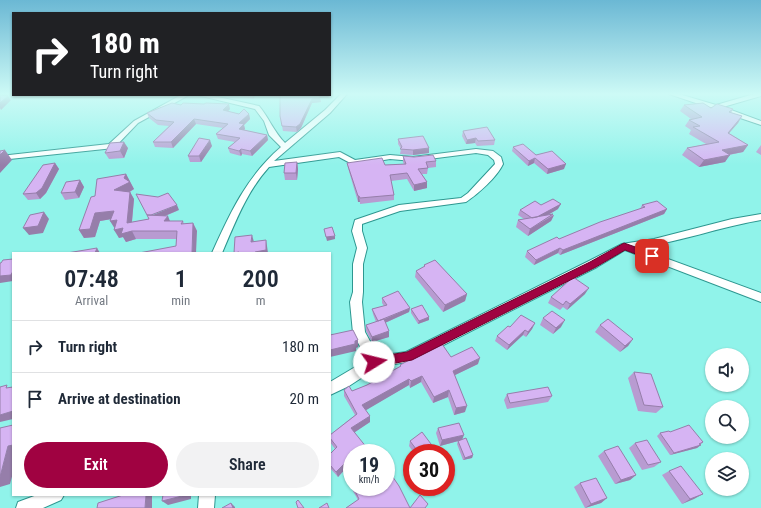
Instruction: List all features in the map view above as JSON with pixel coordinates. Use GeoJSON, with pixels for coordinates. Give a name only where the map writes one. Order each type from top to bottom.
{"type":"FeatureCollection","features":[{"type":"Feature","properties":{"kind":"street"},"geometry":{"type":"LineString","coordinates":[[0,158],[111,146],[136,122],[144,118]]}},
{"type":"Feature","properties":{"kind":"street"},"geometry":{"type":"LineString","coordinates":[[265,118],[274,135],[285,147]]}},
{"type":"Feature","properties":{"kind":"street"},"geometry":{"type":"LineString","coordinates":[[217,252],[236,210],[254,179],[285,147],[322,118]]}},
{"type":"Feature","properties":{"kind":"street"},"geometry":{"type":"LineString","coordinates":[[747,118],[761,123]]}},
{"type":"Feature","properties":{"kind":"street"},"geometry":{"type":"LineString","coordinates":[[266,165],[340,154],[354,163],[390,157],[413,159],[428,158],[476,151],[490,153],[498,159],[499,164],[496,168],[471,195],[463,200],[399,208],[358,222],[358,231],[362,248],[358,264],[358,292],[356,302],[359,333],[374,362]]}},
{"type":"Feature","properties":{"kind":"street"},"geometry":{"type":"LineString","coordinates":[[331,388],[344,382],[374,362],[408,357],[593,264],[624,246],[654,242],[732,222],[761,217]]}},
{"type":"Feature","properties":{"kind":"street"},"geometry":{"type":"LineString","coordinates":[[624,246],[761,298]]}},
{"type":"Feature","properties":{"kind":"street"},"geometry":{"type":"LineString","coordinates":[[24,508],[54,496]]}},
{"type":"Feature","properties":{"kind":"street"},"geometry":{"type":"LineString","coordinates":[[206,508],[207,496]]}},
{"type":"Feature","properties":{"kind":"building"},"geometry":{"type":"Polygon","coordinates":[[[153,118],[245,118],[239,123],[244,124],[239,129],[267,135],[250,151],[241,149],[239,151],[228,148],[240,138],[216,134],[228,124],[194,119],[171,142],[153,142],[174,122],[156,120],[153,118]]]}},
{"type":"Feature","properties":{"kind":"building"},"geometry":{"type":"Polygon","coordinates":[[[280,118],[303,118],[300,124],[296,127],[282,126],[280,118]]]}},
{"type":"Feature","properties":{"kind":"building"},"geometry":{"type":"Polygon","coordinates":[[[699,118],[741,118],[728,133],[748,145],[722,150],[730,155],[704,160],[687,148],[719,142],[693,127],[700,126],[689,120],[699,118]]]}},
{"type":"Feature","properties":{"kind":"building"},"geometry":{"type":"Polygon","coordinates":[[[487,127],[495,140],[478,141],[476,138],[467,140],[463,131],[487,127]]]}},
{"type":"Feature","properties":{"kind":"building"},"geometry":{"type":"Polygon","coordinates":[[[423,136],[429,148],[413,150],[400,149],[402,147],[398,139],[423,136]]]}},
{"type":"Feature","properties":{"kind":"building"},"geometry":{"type":"Polygon","coordinates":[[[199,138],[210,140],[199,156],[188,156],[199,138]]]}},
{"type":"Feature","properties":{"kind":"building"},"geometry":{"type":"Polygon","coordinates":[[[124,142],[120,151],[105,153],[110,143],[124,142]]]}},
{"type":"Feature","properties":{"kind":"building"},"geometry":{"type":"Polygon","coordinates":[[[523,144],[536,155],[552,151],[566,164],[548,169],[535,158],[529,161],[513,147],[523,144]]]}},
{"type":"Feature","properties":{"kind":"building"},"geometry":{"type":"Polygon","coordinates":[[[433,155],[436,161],[426,162],[428,168],[418,169],[427,182],[414,185],[407,173],[390,175],[394,195],[360,198],[347,163],[382,158],[385,165],[406,164],[403,156],[414,157],[433,155]]]}},
{"type":"Feature","properties":{"kind":"building"},"geometry":{"type":"Polygon","coordinates":[[[297,162],[296,173],[284,173],[285,163],[297,162]]]}},
{"type":"Feature","properties":{"kind":"building"},"geometry":{"type":"Polygon","coordinates":[[[55,163],[42,188],[36,193],[23,194],[43,165],[55,163]]]}},
{"type":"Feature","properties":{"kind":"building"},"geometry":{"type":"Polygon","coordinates":[[[126,174],[124,178],[130,182],[114,190],[130,192],[127,223],[149,219],[147,215],[168,216],[164,221],[183,221],[181,224],[193,223],[192,252],[144,252],[176,246],[177,231],[132,231],[121,234],[123,228],[114,230],[117,220],[110,221],[114,211],[95,213],[90,229],[79,230],[91,197],[95,196],[97,179],[126,174]]]}},
{"type":"Feature","properties":{"kind":"building"},"geometry":{"type":"Polygon","coordinates":[[[80,180],[75,192],[61,193],[66,182],[80,180]]]}},
{"type":"Feature","properties":{"kind":"building"},"geometry":{"type":"Polygon","coordinates":[[[168,193],[177,205],[151,215],[147,215],[136,194],[158,197],[168,193]]]}},
{"type":"Feature","properties":{"kind":"building"},"geometry":{"type":"Polygon","coordinates":[[[553,199],[561,204],[537,217],[532,218],[520,210],[535,201],[541,205],[553,199]]]}},
{"type":"Feature","properties":{"kind":"building"},"geometry":{"type":"Polygon","coordinates":[[[657,201],[667,209],[563,250],[560,248],[536,260],[527,251],[557,237],[559,239],[600,222],[645,207],[642,205],[657,201]]]}},
{"type":"Feature","properties":{"kind":"building"},"geometry":{"type":"Polygon","coordinates":[[[44,212],[38,226],[23,228],[30,215],[44,212]]]}},
{"type":"Feature","properties":{"kind":"building"},"geometry":{"type":"Polygon","coordinates":[[[553,214],[530,229],[518,220],[553,214]]]}},
{"type":"Feature","properties":{"kind":"building"},"geometry":{"type":"Polygon","coordinates":[[[332,227],[335,236],[326,237],[324,229],[332,227]]]}},
{"type":"Feature","properties":{"kind":"building"},"geometry":{"type":"Polygon","coordinates":[[[252,235],[251,242],[266,240],[266,250],[255,252],[234,252],[235,237],[252,235]]]}},
{"type":"Feature","properties":{"kind":"building"},"geometry":{"type":"Polygon","coordinates":[[[97,248],[95,252],[73,252],[97,248]]]}},
{"type":"Feature","properties":{"kind":"building"},"geometry":{"type":"Polygon","coordinates":[[[12,259],[11,275],[0,276],[0,263],[3,260],[12,259]]]}},
{"type":"Feature","properties":{"kind":"building"},"geometry":{"type":"Polygon","coordinates":[[[435,260],[467,294],[445,305],[416,271],[435,260]]]}},
{"type":"Feature","properties":{"kind":"building"},"geometry":{"type":"Polygon","coordinates":[[[573,277],[589,288],[570,304],[566,301],[563,305],[551,297],[573,277]]]}},
{"type":"Feature","properties":{"kind":"building"},"geometry":{"type":"Polygon","coordinates":[[[398,291],[410,308],[378,321],[372,309],[387,305],[382,298],[398,291]]]}},
{"type":"Feature","properties":{"kind":"building"},"geometry":{"type":"Polygon","coordinates":[[[422,305],[429,317],[419,321],[411,309],[422,305]]]}},
{"type":"Feature","properties":{"kind":"building"},"geometry":{"type":"Polygon","coordinates":[[[552,311],[565,320],[556,328],[543,318],[552,311]]]}},
{"type":"Feature","properties":{"kind":"building"},"geometry":{"type":"Polygon","coordinates":[[[521,315],[535,323],[528,332],[525,330],[509,345],[497,336],[508,326],[510,327],[521,315]]]}},
{"type":"Feature","properties":{"kind":"building"},"geometry":{"type":"Polygon","coordinates":[[[384,319],[389,331],[372,337],[366,325],[384,319]]]}},
{"type":"Feature","properties":{"kind":"building"},"geometry":{"type":"Polygon","coordinates":[[[608,319],[633,339],[625,346],[600,325],[608,319]]]}},
{"type":"Feature","properties":{"kind":"building"},"geometry":{"type":"Polygon","coordinates":[[[353,330],[358,340],[355,341],[355,344],[331,350],[331,335],[353,330]]]}},
{"type":"Feature","properties":{"kind":"building"},"geometry":{"type":"Polygon","coordinates":[[[442,344],[451,357],[472,347],[480,358],[453,371],[467,406],[456,408],[449,390],[434,397],[422,376],[411,381],[409,379],[362,405],[370,416],[351,428],[364,444],[343,444],[343,465],[336,472],[331,466],[331,453],[337,447],[331,439],[331,434],[357,414],[344,390],[349,386],[352,391],[367,385],[417,356],[416,355],[442,344]]]}},
{"type":"Feature","properties":{"kind":"building"},"geometry":{"type":"Polygon","coordinates":[[[634,372],[651,374],[663,407],[644,405],[634,372]]]}},
{"type":"Feature","properties":{"kind":"building"},"geometry":{"type":"Polygon","coordinates":[[[7,385],[6,388],[12,387],[12,411],[0,415],[0,387],[7,385]]]}},
{"type":"Feature","properties":{"kind":"building"},"geometry":{"type":"Polygon","coordinates":[[[548,387],[552,396],[510,403],[507,394],[548,387]]]}},
{"type":"Feature","properties":{"kind":"building"},"geometry":{"type":"Polygon","coordinates":[[[459,423],[464,435],[442,440],[438,428],[459,423]]]}},
{"type":"Feature","properties":{"kind":"building"},"geometry":{"type":"Polygon","coordinates":[[[12,425],[12,445],[8,446],[0,477],[0,428],[12,425]]]}},
{"type":"Feature","properties":{"kind":"building"},"geometry":{"type":"Polygon","coordinates":[[[689,425],[703,442],[699,444],[701,445],[674,453],[660,433],[670,432],[689,425]]]}},
{"type":"Feature","properties":{"kind":"building"},"geometry":{"type":"Polygon","coordinates":[[[422,432],[431,444],[412,444],[410,441],[422,432]]]}},
{"type":"Feature","properties":{"kind":"building"},"geometry":{"type":"Polygon","coordinates":[[[466,438],[473,455],[465,458],[458,441],[466,438]]]}},
{"type":"Feature","properties":{"kind":"building"},"geometry":{"type":"Polygon","coordinates":[[[647,440],[661,462],[648,465],[635,443],[647,440]]]}},
{"type":"Feature","properties":{"kind":"building"},"geometry":{"type":"Polygon","coordinates":[[[618,446],[636,475],[621,480],[604,451],[618,446]]]}},
{"type":"Feature","properties":{"kind":"building"},"geometry":{"type":"Polygon","coordinates":[[[681,466],[703,494],[690,499],[669,471],[681,466]]]}},
{"type":"Feature","properties":{"kind":"building"},"geometry":{"type":"Polygon","coordinates":[[[596,478],[607,498],[591,504],[580,483],[596,478]]]}},
{"type":"Feature","properties":{"kind":"building"},"geometry":{"type":"Polygon","coordinates":[[[395,480],[410,508],[346,508],[359,499],[358,496],[395,496],[395,480]]]}},
{"type":"Feature","properties":{"kind":"building"},"geometry":{"type":"Polygon","coordinates":[[[120,496],[146,496],[145,508],[97,508],[98,503],[120,496]]]}},
{"type":"Feature","properties":{"kind":"building"},"geometry":{"type":"Polygon","coordinates":[[[163,496],[182,496],[162,501],[163,496]]]}},
{"type":"Feature","properties":{"kind":"building"},"geometry":{"type":"Polygon","coordinates":[[[419,496],[421,496],[428,504],[425,508],[410,508],[419,496]]]}},
{"type":"Feature","properties":{"kind":"building"},"geometry":{"type":"Polygon","coordinates":[[[298,500],[304,508],[298,508],[296,502],[298,500]]]}},
{"type":"Feature","properties":{"kind":"building"},"geometry":{"type":"Polygon","coordinates":[[[231,503],[233,508],[222,508],[231,503]]]}},
{"type":"Feature","properties":{"kind":"building"},"geometry":{"type":"Polygon","coordinates":[[[327,503],[329,508],[319,508],[327,503]]]}},
{"type":"Feature","properties":{"kind":"route"},"geometry":{"type":"LineString","coordinates":[[374,362],[408,357],[546,286],[593,264],[624,246],[652,256]]}}]}
